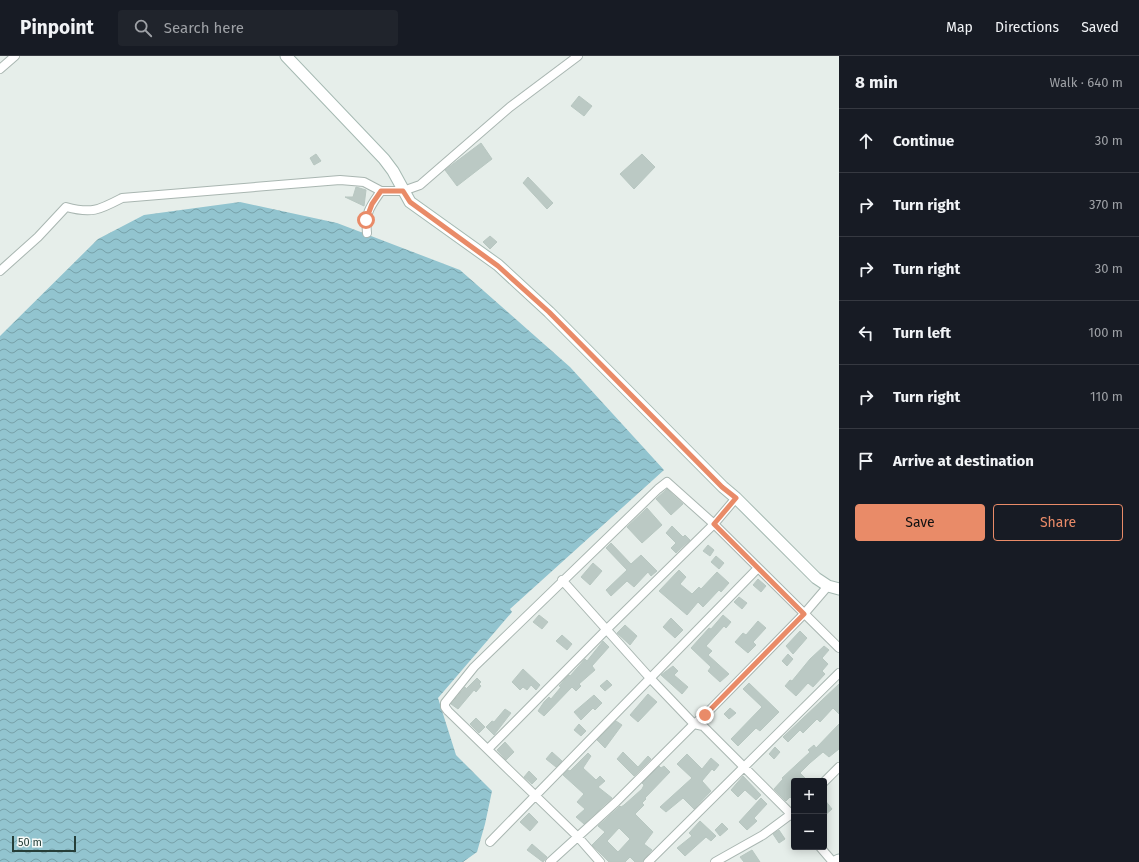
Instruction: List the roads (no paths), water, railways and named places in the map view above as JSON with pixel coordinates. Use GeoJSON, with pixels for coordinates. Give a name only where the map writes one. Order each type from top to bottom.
{"type":"FeatureCollection","features":[{"type":"Feature","properties":{"kind":"street"},"geometry":{"type":"LineString","coordinates":[[0,69],[15,56]]}},
{"type":"Feature","properties":{"kind":"street"},"geometry":{"type":"LineString","coordinates":[[286,56],[384,159],[393,171],[410,202],[498,266],[544,307],[722,487],[736,498],[816,578],[828,586],[839,589]]}},
{"type":"Feature","properties":{"kind":"street"},"geometry":{"type":"LineString","coordinates":[[0,270],[38,237],[66,207],[84,212],[102,209],[122,198],[340,180],[364,182],[381,191],[403,191],[420,185],[510,107],[578,56]]}},
{"type":"Feature","properties":{"kind":"street"},"geometry":{"type":"LineString","coordinates":[[367,233],[366,220],[368,213],[381,191]]}},
{"type":"Feature","properties":{"kind":"street"},"geometry":{"type":"LineString","coordinates":[[600,862],[578,837],[535,794],[448,711],[445,707],[445,703],[474,667],[562,580],[667,482],[714,524],[839,648]]}},
{"type":"Feature","properties":{"kind":"street"},"geometry":{"type":"LineString","coordinates":[[488,749],[606,629],[714,524],[736,498]]}},
{"type":"Feature","properties":{"kind":"street"},"geometry":{"type":"LineString","coordinates":[[490,842],[535,794],[758,568]]}},
{"type":"Feature","properties":{"kind":"street"},"geometry":{"type":"LineString","coordinates":[[562,580],[650,678],[694,724],[703,726],[792,814]]}},
{"type":"Feature","properties":{"kind":"street"},"geometry":{"type":"LineString","coordinates":[[550,862],[705,715],[804,614],[828,586]]}},
{"type":"Feature","properties":{"kind":"street"},"geometry":{"type":"LineString","coordinates":[[648,862],[839,673]]}},
{"type":"Feature","properties":{"kind":"street"},"geometry":{"type":"LineString","coordinates":[[827,779],[839,767]]}},
{"type":"Feature","properties":{"kind":"street"},"geometry":{"type":"LineString","coordinates":[[715,862],[764,835],[791,816]]}},
{"type":"Feature","properties":{"kind":"street"},"geometry":{"type":"LineString","coordinates":[[823,850],[834,862],[839,860]]}},
{"type":"Feature","properties":{"kind":"water"},"geometry":{"type":"Polygon","coordinates":[[[240,202],[337,223],[460,270],[570,367],[664,470],[510,609],[512,612],[438,698],[456,755],[492,791],[477,852],[463,862],[0,862],[0,336],[98,239],[144,215],[240,202]]]}}]}
